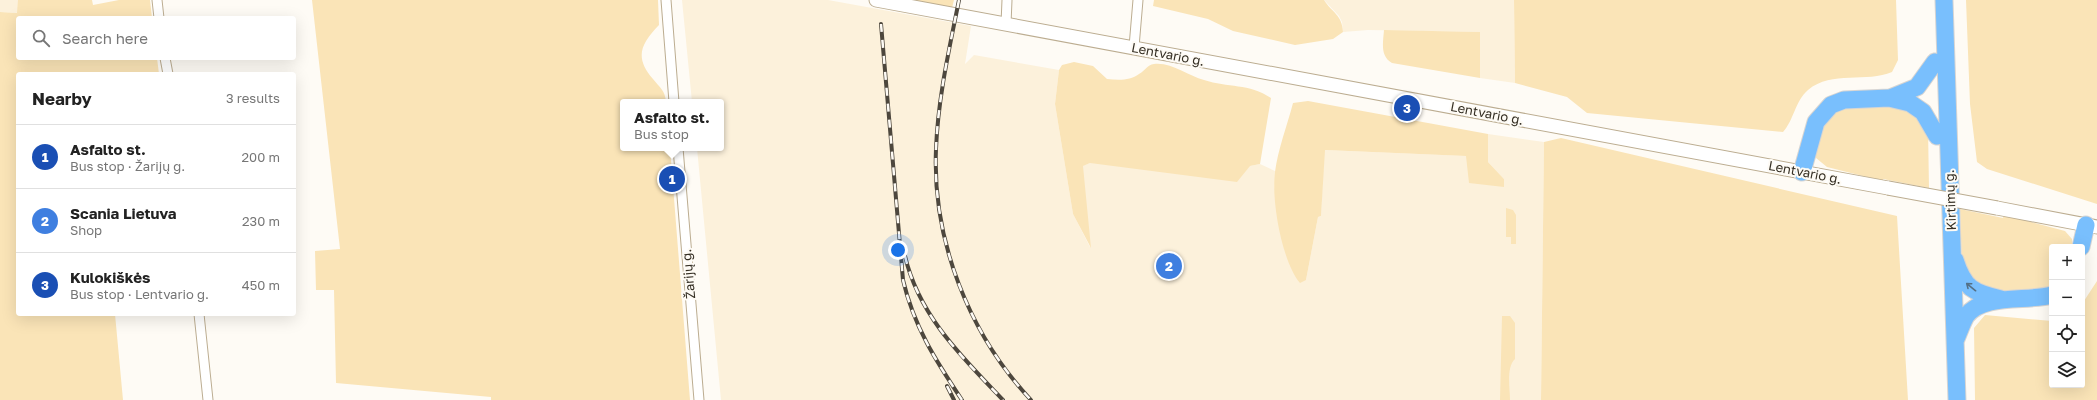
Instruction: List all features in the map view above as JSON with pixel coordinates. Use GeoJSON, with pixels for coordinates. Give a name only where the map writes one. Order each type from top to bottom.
{"type":"FeatureCollection","features":[{"type":"Feature","properties":{"kind":"highway","name":"Kirtimų g."},"geometry":{"type":"LineString","coordinates":[[1933,0],[1945,400]]}},
{"type":"Feature","properties":{"kind":"highway","name":"Kirtimų g."},"geometry":{"type":"LineString","coordinates":[[1944,0],[1957,400]]}},
{"type":"Feature","properties":{"kind":"highway"},"geometry":{"type":"LineString","coordinates":[[1802,172],[1816,122],[1826,109],[1844,100],[1889,98],[1917,87],[1935,62]]}},
{"type":"Feature","properties":{"kind":"highway"},"geometry":{"type":"LineString","coordinates":[[1889,98],[1917,107],[1927,117],[1937,136]]}},
{"type":"Feature","properties":{"kind":"highway"},"geometry":{"type":"LineString","coordinates":[[2082,244],[2091,226]]}},
{"type":"Feature","properties":{"kind":"highway"},"geometry":{"type":"LineString","coordinates":[[1951,246],[1961,277],[1969,288],[1984,295],[2007,300]]}},
{"type":"Feature","properties":{"kind":"highway"},"geometry":{"type":"LineString","coordinates":[[1954,344],[1963,322],[1970,312],[1984,304],[2049,296]]}},
{"type":"Feature","properties":{"kind":"main road","name":"Lentvario g."},"geometry":{"type":"LineString","coordinates":[[876,0],[2091,226]]}},
{"type":"Feature","properties":{"kind":"street"},"geometry":{"type":"LineString","coordinates":[[156,0],[159,16]]}},
{"type":"Feature","properties":{"kind":"street"},"geometry":{"type":"LineString","coordinates":[[666,0],[674,99]]}},
{"type":"Feature","properties":{"kind":"street"},"geometry":{"type":"LineString","coordinates":[[1006,24],[1007,0]]}},
{"type":"Feature","properties":{"kind":"street"},"geometry":{"type":"LineString","coordinates":[[1134,48],[1138,0]]}},
{"type":"Feature","properties":{"kind":"street"},"geometry":{"type":"LineString","coordinates":[[165,60],[168,72]]}},
{"type":"Feature","properties":{"kind":"street","name":"Žarijų g."},"geometry":{"type":"LineString","coordinates":[[678,151],[699,400]]}},
{"type":"Feature","properties":{"kind":"street"},"geometry":{"type":"LineString","coordinates":[[199,316],[208,400]]}},
{"type":"Feature","properties":{"kind":"shaded area"},"geometry":{"type":"Polygon","coordinates":[[[0,0],[18,0],[18,13],[0,12],[0,0]]]}},
{"type":"Feature","properties":{"kind":"shaded area"},"geometry":{"type":"Polygon","coordinates":[[[18,0],[92,0],[93,5],[119,0],[150,0],[152,16],[16,16],[16,60],[157,60],[159,72],[16,72],[16,316],[115,316],[123,400],[0,400],[0,12],[17,13],[18,0]]]}},
{"type":"Feature","properties":{"kind":"shaded area"},"geometry":{"type":"Polygon","coordinates":[[[312,0],[658,0],[659,25],[644,45],[642,57],[643,64],[663,92],[665,99],[620,99],[620,151],[670,151],[690,400],[491,400],[491,397],[336,383],[334,290],[316,290],[315,251],[340,249],[312,0]]]}},
{"type":"Feature","properties":{"kind":"shaded area"},"geometry":{"type":"Polygon","coordinates":[[[682,0],[828,0],[971,26],[965,64],[974,55],[1059,70],[1055,104],[1073,214],[1090,247],[1082,166],[1090,163],[1250,166],[1260,164],[1275,171],[1274,186],[1306,280],[1318,217],[1321,216],[1324,150],[1467,156],[1504,187],[1504,179],[1488,162],[1488,134],[1544,142],[1541,400],[721,400],[697,151],[724,151],[724,99],[692,99],[682,0]]]}},
{"type":"Feature","properties":{"kind":"shaded area"},"geometry":{"type":"Polygon","coordinates":[[[909,0],[954,0],[952,8],[909,0]]]}},
{"type":"Feature","properties":{"kind":"shaded area"},"geometry":{"type":"Polygon","coordinates":[[[1154,0],[1324,0],[1339,17],[1343,32],[1333,39],[1295,45],[1233,31],[1208,19],[1153,6],[1154,0]]]}},
{"type":"Feature","properties":{"kind":"shaded area"},"geometry":{"type":"Polygon","coordinates":[[[1324,0],[1514,0],[1515,83],[1480,78],[1480,32],[1368,30],[1343,32],[1342,22],[1339,16],[1324,0]]]}},
{"type":"Feature","properties":{"kind":"shaded area"},"geometry":{"type":"Polygon","coordinates":[[[1514,0],[1896,0],[1898,60],[1892,72],[1882,75],[1872,77],[1839,78],[1817,84],[1804,94],[1797,105],[1790,122],[1783,132],[1587,113],[1567,97],[1515,83],[1514,0]]]}},
{"type":"Feature","properties":{"kind":"shaded area"},"geometry":{"type":"Polygon","coordinates":[[[1966,0],[2097,0],[2097,204],[1987,169],[1977,162],[1970,104],[1966,0]]]}},
{"type":"Feature","properties":{"kind":"shaded area"},"geometry":{"type":"Polygon","coordinates":[[[1384,30],[1480,32],[1480,78],[1392,63],[1386,57],[1383,49],[1384,30]]]}},
{"type":"Feature","properties":{"kind":"shaded area"},"geometry":{"type":"Polygon","coordinates":[[[1074,62],[1093,66],[1107,79],[1115,80],[1132,78],[1154,64],[1161,64],[1174,67],[1204,80],[1246,88],[1263,93],[1271,98],[1260,164],[1250,166],[1237,182],[1090,163],[1083,166],[1091,248],[1073,214],[1055,104],[1059,70],[1062,65],[1074,62]]]}},
{"type":"Feature","properties":{"kind":"shaded area"},"geometry":{"type":"Polygon","coordinates":[[[1308,101],[1488,134],[1488,162],[1504,179],[1504,187],[1469,183],[1466,156],[1325,150],[1321,216],[1318,217],[1306,280],[1300,283],[1288,261],[1283,246],[1276,214],[1274,184],[1278,155],[1293,103],[1308,101]]]}},
{"type":"Feature","properties":{"kind":"shaded area"},"geometry":{"type":"Polygon","coordinates":[[[1906,105],[1928,128],[1929,188],[1883,179],[1883,181],[1827,167],[1816,158],[1819,137],[1824,124],[1832,115],[1854,106],[1906,105]]]}},
{"type":"Feature","properties":{"kind":"shaded area"},"geometry":{"type":"Polygon","coordinates":[[[1561,138],[1897,216],[1908,400],[1541,400],[1544,142],[1561,138]]]}},
{"type":"Feature","properties":{"kind":"shaded area"},"geometry":{"type":"Polygon","coordinates":[[[1506,208],[1513,210],[1516,215],[1516,244],[1511,244],[1511,237],[1506,237],[1506,208]]]}},
{"type":"Feature","properties":{"kind":"shaded area"},"geometry":{"type":"Polygon","coordinates":[[[1960,209],[2003,218],[2004,215],[2065,231],[2072,239],[2072,244],[2049,244],[2049,287],[2045,289],[1986,293],[1962,267],[1960,209]]]}},
{"type":"Feature","properties":{"kind":"shaded area"},"geometry":{"type":"Polygon","coordinates":[[[2097,281],[2097,400],[1975,400],[1974,328],[1985,315],[2049,321],[2049,388],[2085,388],[2085,299],[2097,281]]]}},
{"type":"Feature","properties":{"kind":"shaded area"},"geometry":{"type":"Polygon","coordinates":[[[1502,316],[1510,316],[1515,323],[1515,359],[1509,372],[1510,400],[1500,400],[1502,316]]]}},
{"type":"Feature","properties":{"kind":"railway"},"geometry":{"type":"LineString","coordinates":[[959,0],[944,74],[937,130],[936,183],[940,217],[948,251],[959,284],[973,316],[989,346],[1009,374],[1031,400]]}},
{"type":"Feature","properties":{"kind":"railway"},"geometry":{"type":"LineString","coordinates":[[881,24],[903,280],[913,313],[927,343],[962,400]]}},
{"type":"Feature","properties":{"kind":"railway"},"geometry":{"type":"LineString","coordinates":[[905,256],[920,298],[931,317],[972,368],[1003,400]]}},
{"type":"Feature","properties":{"kind":"railway"},"geometry":{"type":"LineString","coordinates":[[947,386],[954,400]]}},
{"type":"Feature","properties":{"kind":"place","name":"Kulokiškės"},"geometry":{"type":"Point","coordinates":[1407,108]}},
{"type":"Feature","properties":{"kind":"place","name":"Asfalto st."},"geometry":{"type":"Point","coordinates":[672,179]}},
{"type":"Feature","properties":{"kind":"place","name":"Scania Lietuva"},"geometry":{"type":"Point","coordinates":[1169,266]}}]}
